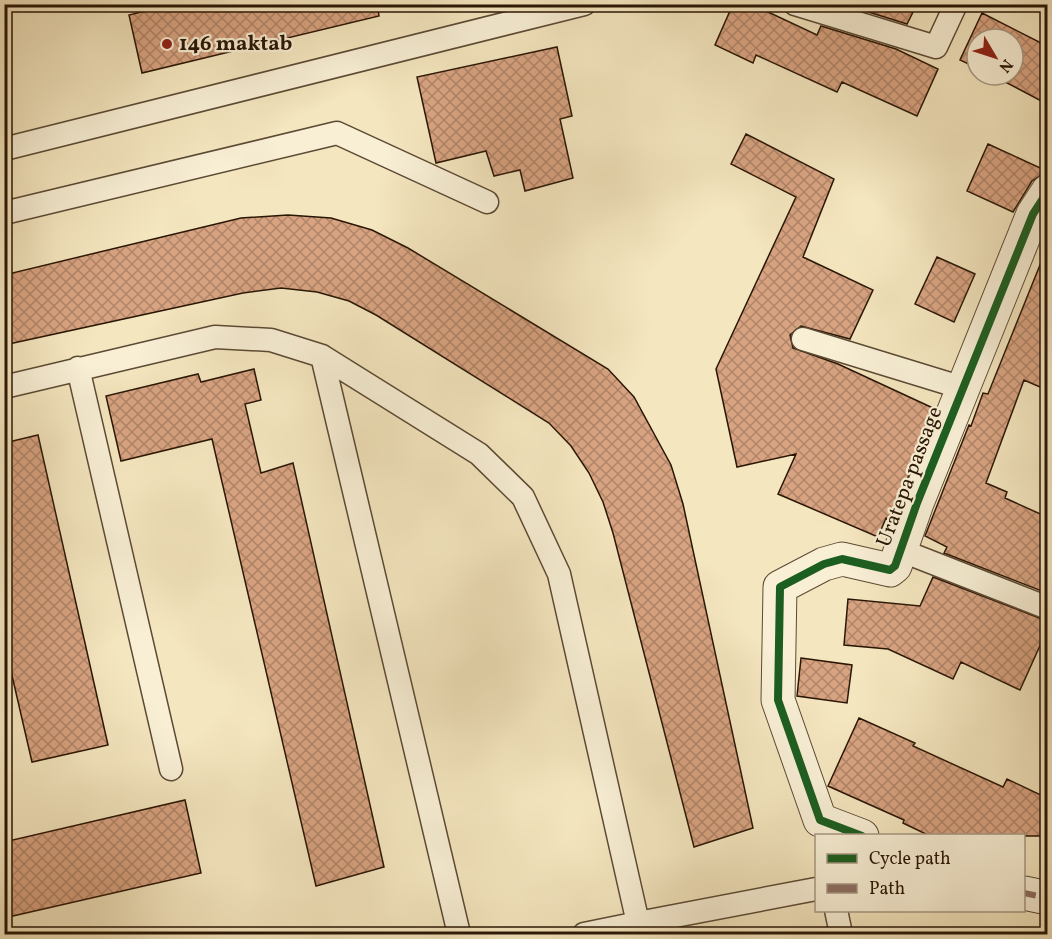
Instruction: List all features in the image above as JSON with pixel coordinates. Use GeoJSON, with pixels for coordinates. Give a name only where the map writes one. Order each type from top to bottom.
{"type":"FeatureCollection","features":[{"type":"Feature","properties":{"kind":"street","name":"Uratepa passage"},"geometry":{"type":"LineString","coordinates":[[852,834],[821,828],[778,700],[780,587],[824,564],[842,559],[890,570],[895,566],[1033,214],[1047,191]]}},
{"type":"Feature","properties":{"kind":"street"},"geometry":{"type":"LineString","coordinates":[[1025,893],[1047,898]]}},
{"type":"Feature","properties":{"kind":"lane"},"geometry":{"type":"LineString","coordinates":[[4,149],[584,4]]}},
{"type":"Feature","properties":{"kind":"lane"},"geometry":{"type":"LineString","coordinates":[[795,4],[936,47],[956,4]]}},
{"type":"Feature","properties":{"kind":"lane"},"geometry":{"type":"LineString","coordinates":[[4,213],[337,133],[487,202]]}},
{"type":"Feature","properties":{"kind":"lane"},"geometry":{"type":"LineString","coordinates":[[4,387],[215,337],[271,340],[322,356],[479,454],[523,497],[559,574],[638,922]]}},
{"type":"Feature","properties":{"kind":"lane"},"geometry":{"type":"LineString","coordinates":[[803,339],[963,388]]}},
{"type":"Feature","properties":{"kind":"lane"},"geometry":{"type":"LineString","coordinates":[[322,356],[459,934]]}},
{"type":"Feature","properties":{"kind":"lane"},"geometry":{"type":"LineString","coordinates":[[78,368],[171,769]]}},
{"type":"Feature","properties":{"kind":"lane"},"geometry":{"type":"LineString","coordinates":[[900,550],[1047,608]]}},
{"type":"Feature","properties":{"kind":"lane"},"geometry":{"type":"LineString","coordinates":[[585,934],[815,889]]}},
{"type":"Feature","properties":{"kind":"lane"},"geometry":{"type":"LineString","coordinates":[[836,912],[842,934]]}},
{"type":"Feature","properties":{"kind":"building","name":"146 maktab"},"geometry":{"type":"Polygon","coordinates":[[[173,4],[377,4],[379,16],[142,73],[129,15],[173,4]]]}},
{"type":"Feature","properties":{"kind":"building"},"geometry":{"type":"Polygon","coordinates":[[[733,4],[751,4],[817,35],[821,26],[896,49],[938,69],[917,116],[842,82],[837,92],[756,55],[753,63],[715,45],[733,4]]]}},
{"type":"Feature","properties":{"kind":"building"},"geometry":{"type":"Polygon","coordinates":[[[843,4],[917,4],[907,24],[843,4]]]}},
{"type":"Feature","properties":{"kind":"building"},"geometry":{"type":"Polygon","coordinates":[[[982,13],[1010,27],[975,27],[982,13]]]}},
{"type":"Feature","properties":{"kind":"building"},"geometry":{"type":"Polygon","coordinates":[[[1025,35],[1047,46],[1047,104],[1015,87],[1025,87],[1025,35]]]}},
{"type":"Feature","properties":{"kind":"building"},"geometry":{"type":"Polygon","coordinates":[[[557,47],[572,116],[560,119],[573,178],[525,191],[520,170],[494,176],[486,151],[436,163],[417,77],[557,47]]]}},
{"type":"Feature","properties":{"kind":"building"},"geometry":{"type":"Polygon","coordinates":[[[965,49],[965,62],[960,60],[965,49]]]}},
{"type":"Feature","properties":{"kind":"building"},"geometry":{"type":"Polygon","coordinates":[[[746,134],[834,179],[803,257],[873,290],[850,339],[801,326],[790,335],[793,348],[838,364],[935,409],[891,521],[886,518],[878,537],[778,494],[796,454],[737,467],[716,369],[796,197],[731,164],[746,134]]]}},
{"type":"Feature","properties":{"kind":"building"},"geometry":{"type":"Polygon","coordinates":[[[988,144],[1047,171],[1032,181],[1013,212],[967,191],[988,144]]]}},
{"type":"Feature","properties":{"kind":"building"},"geometry":{"type":"Polygon","coordinates":[[[288,215],[331,218],[372,230],[408,248],[608,369],[634,397],[671,465],[683,504],[753,828],[694,847],[603,502],[589,473],[571,446],[549,423],[376,315],[349,301],[317,292],[281,288],[243,293],[4,345],[4,275],[241,218],[288,215]]]}},
{"type":"Feature","properties":{"kind":"building"},"geometry":{"type":"Polygon","coordinates":[[[1046,250],[1047,390],[1024,380],[986,483],[1007,492],[1005,498],[1047,517],[1047,593],[944,553],[947,547],[925,536],[969,425],[971,426],[983,393],[988,394],[1046,250]]]}},
{"type":"Feature","properties":{"kind":"building"},"geometry":{"type":"Polygon","coordinates":[[[937,257],[975,274],[954,322],[915,304],[937,257]]]}},
{"type":"Feature","properties":{"kind":"building"},"geometry":{"type":"Polygon","coordinates":[[[254,369],[261,400],[245,404],[261,473],[293,463],[384,867],[316,886],[212,439],[121,461],[106,396],[198,374],[201,382],[254,369]]]}},
{"type":"Feature","properties":{"kind":"building"},"geometry":{"type":"Polygon","coordinates":[[[38,435],[108,745],[32,762],[4,641],[4,443],[38,435]]]}},
{"type":"Feature","properties":{"kind":"building"},"geometry":{"type":"Polygon","coordinates":[[[933,577],[1047,621],[1047,630],[1020,690],[961,662],[953,679],[888,649],[844,645],[848,599],[920,606],[933,577]]]}},
{"type":"Feature","properties":{"kind":"building"},"geometry":{"type":"Polygon","coordinates":[[[801,658],[852,665],[847,703],[797,696],[801,658]]]}},
{"type":"Feature","properties":{"kind":"building"},"geometry":{"type":"Polygon","coordinates":[[[859,718],[915,743],[913,746],[1003,787],[1007,779],[1047,798],[1047,836],[926,834],[903,823],[904,820],[828,786],[859,718]]]}},
{"type":"Feature","properties":{"kind":"building"},"geometry":{"type":"Polygon","coordinates":[[[185,800],[201,873],[4,918],[4,842],[185,800]]]}},
{"type":"Feature","properties":{"kind":"marked path"},"geometry":{"type":"LineString","coordinates":[[1025,893],[1048,898]]}},
{"type":"Feature","properties":{"kind":"cycle path"},"geometry":{"type":"LineString","coordinates":[[857,834],[820,820],[778,700],[780,587],[824,564],[842,559],[890,570],[895,566],[917,503],[1033,214],[1048,191]]}},
{"type":"Feature","properties":{"kind":"place","name":"146 maktab"},"geometry":{"type":"Point","coordinates":[167,44]}}]}
